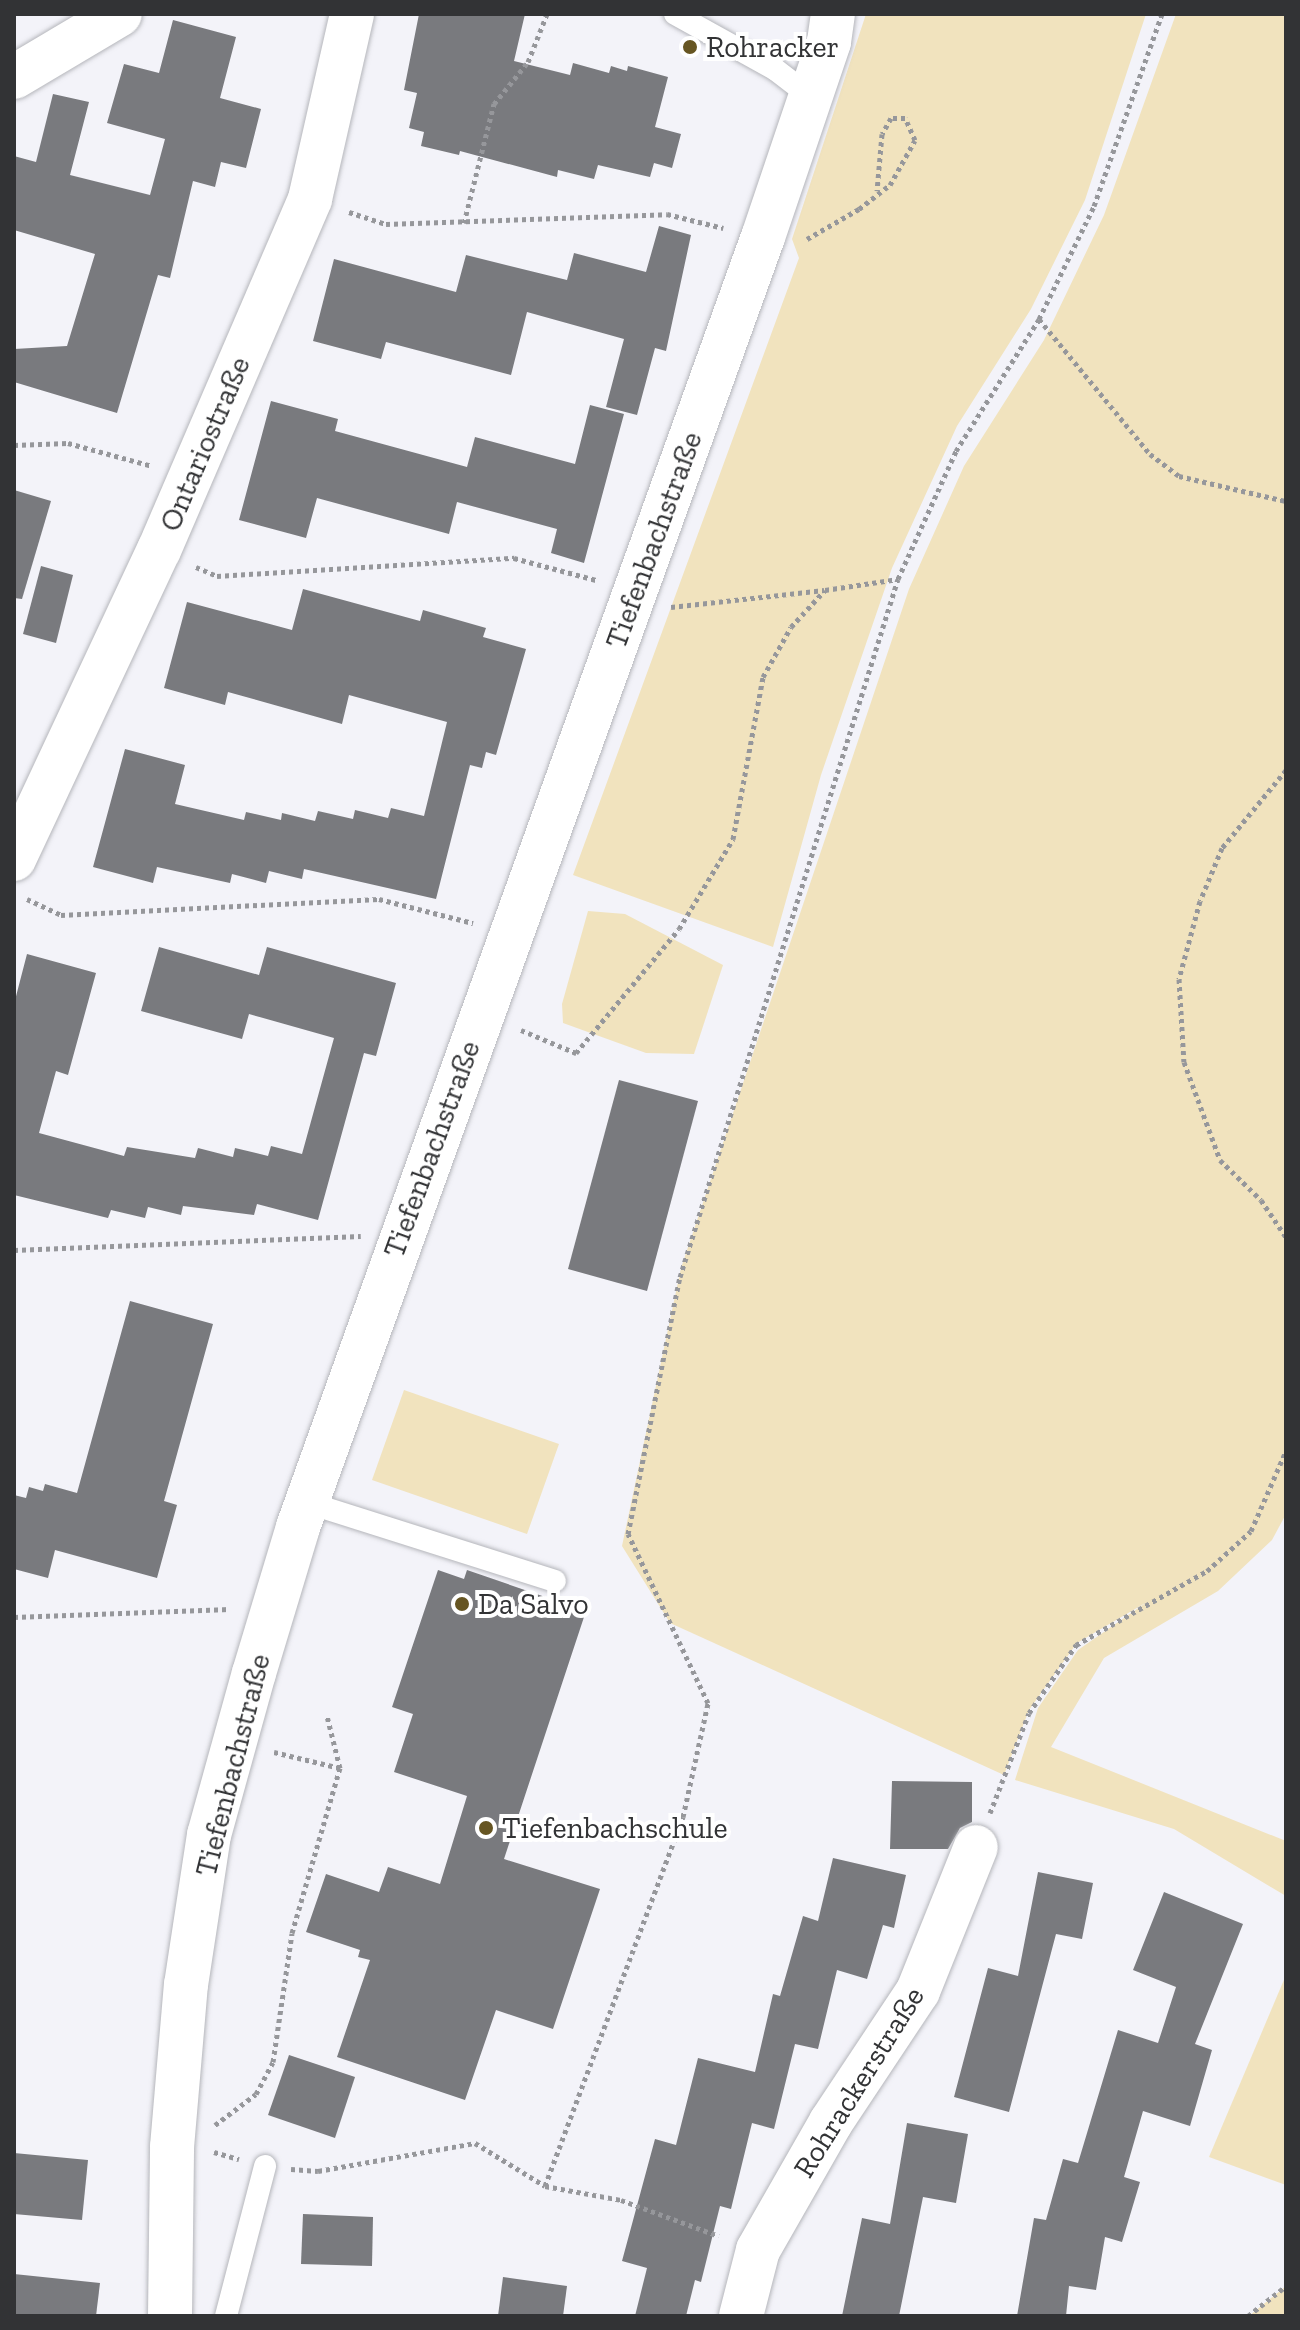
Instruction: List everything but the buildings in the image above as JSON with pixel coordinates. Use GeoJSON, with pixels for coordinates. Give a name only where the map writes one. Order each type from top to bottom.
{"type":"FeatureCollection","features":[{"type":"Feature","properties":{"kind":"street"},"geometry":{"type":"LineString","coordinates":[[14,77],[120,14]]}},
{"type":"Feature","properties":{"kind":"street","name":"Ontariostraße"},"geometry":{"type":"LineString","coordinates":[[14,859],[159,550],[310,199],[352,14]]}},
{"type":"Feature","properties":{"kind":"street","name":"Tiefenbachstraße"},"geometry":{"type":"LineString","coordinates":[[170,2316],[186,1985],[204,1865],[234,1743],[306,1502],[509,933],[763,237],[811,97],[833,14]]}},
{"type":"Feature","properties":{"kind":"street","name":"Rohrackerstraße"},"geometry":{"type":"LineString","coordinates":[[741,2316],[758,2250],[831,2122],[918,1991],[976,1847]]}},
{"type":"Feature","properties":{"kind":"lane"},"geometry":{"type":"LineString","coordinates":[[675,14],[776,70],[811,97]]}},
{"type":"Feature","properties":{"kind":"lane"},"geometry":{"type":"LineString","coordinates":[[306,1502],[555,1581]]}},
{"type":"Feature","properties":{"kind":"lane"},"geometry":{"type":"LineString","coordinates":[[226,2316],[265,2166]]}},
{"type":"Feature","properties":{"kind":"path"},"geometry":{"type":"LineString","coordinates":[[464,223],[494,104],[528,62],[547,14]]}},
{"type":"Feature","properties":{"kind":"path"},"geometry":{"type":"LineString","coordinates":[[545,2186],[683,1817],[708,1703],[628,1534],[680,1277],[831,779],[898,579],[956,451],[1039,319],[1094,206],[1162,14]]}},
{"type":"Feature","properties":{"kind":"path"},"geometry":{"type":"LineString","coordinates":[[310,199],[386,224],[667,214],[784,243],[808,238],[859,209],[877,191],[890,185],[912,151],[915,140],[905,118],[891,118],[882,134],[877,191]]}},
{"type":"Feature","properties":{"kind":"path"},"geometry":{"type":"LineString","coordinates":[[1039,319],[1150,454],[1179,476],[1286,501]]}},
{"type":"Feature","properties":{"kind":"path"},"geometry":{"type":"LineString","coordinates":[[14,445],[68,443],[191,476]]}},
{"type":"Feature","properties":{"kind":"path"},"geometry":{"type":"LineString","coordinates":[[159,550],[217,576],[514,558],[632,602],[825,590],[898,579]]}},
{"type":"Feature","properties":{"kind":"path"},"geometry":{"type":"LineString","coordinates":[[480,1014],[576,1053],[679,929],[733,839],[763,677],[791,627],[825,590]]}},
{"type":"Feature","properties":{"kind":"path"},"geometry":{"type":"LineString","coordinates":[[1286,770],[1222,848],[1200,901],[1179,979],[1184,1062],[1220,1160],[1261,1200],[1286,1237]]}},
{"type":"Feature","properties":{"kind":"path"},"geometry":{"type":"LineString","coordinates":[[14,893],[61,915],[379,899],[509,933]]}},
{"type":"Feature","properties":{"kind":"path"},"geometry":{"type":"LineString","coordinates":[[14,1250],[402,1234]]}},
{"type":"Feature","properties":{"kind":"path"},"geometry":{"type":"LineString","coordinates":[[976,1847],[1029,1713],[1076,1645],[1218,1561],[1251,1531],[1286,1451]]}},
{"type":"Feature","properties":{"kind":"path"},"geometry":{"type":"LineString","coordinates":[[14,1617],[238,1609],[231,1633],[264,1644]]}},
{"type":"Feature","properties":{"kind":"path"},"geometry":{"type":"LineString","coordinates":[[180,2146],[256,2094],[273,2062],[292,1933],[340,1768],[327,1716]]}},
{"type":"Feature","properties":{"kind":"path"},"geometry":{"type":"LineString","coordinates":[[234,1743],[340,1768]]}},
{"type":"Feature","properties":{"kind":"path"},"geometry":{"type":"LineString","coordinates":[[180,2146],[265,2166],[318,2171],[475,2143],[545,2186],[621,2200],[758,2250]]}},
{"type":"Feature","properties":{"kind":"path"},"geometry":{"type":"LineString","coordinates":[[1248,2316],[1286,2286]]}},
{"type":"Feature","properties":{"kind":"shaded area"},"geometry":{"type":"Polygon","coordinates":[[[866,14],[1146,14],[1085,200],[1031,309],[957,426],[892,568],[821,775],[773,947],[573,875],[799,258],[792,239],[866,14]]]}},
{"type":"Feature","properties":{"kind":"shaded area"},"geometry":{"type":"Polygon","coordinates":[[[1176,14],[1286,14],[1286,1514],[1272,1540],[1218,1591],[1104,1658],[1051,1747],[1286,1841],[1286,1896],[1174,1829],[1015,1780],[1038,1708],[1078,1650],[1147,1602],[1077,1643],[1029,1710],[1004,1775],[670,1623],[622,1546],[681,1268],[909,589],[964,466],[1044,340],[1104,215],[1176,14]]]}},
{"type":"Feature","properties":{"kind":"shaded area"},"geometry":{"type":"Polygon","coordinates":[[[588,911],[625,914],[723,965],[694,1054],[646,1053],[563,1023],[562,1004],[588,911]]]}},
{"type":"Feature","properties":{"kind":"shaded area"},"geometry":{"type":"Polygon","coordinates":[[[404,1390],[559,1444],[527,1534],[372,1480],[404,1390]]]}},
{"type":"Feature","properties":{"kind":"shaded area"},"geometry":{"type":"Polygon","coordinates":[[[1286,1975],[1286,2185],[1209,2157],[1286,1975]]]}},
{"type":"Feature","properties":{"kind":"shaded area"},"geometry":{"type":"Polygon","coordinates":[[[1286,2286],[1286,2316],[1249,2316],[1286,2286]]]}},
{"type":"Feature","properties":{"kind":"place","name":"Rohracker"},"geometry":{"type":"Point","coordinates":[690,47]}},
{"type":"Feature","properties":{"kind":"place","name":"Da Salvo"},"geometry":{"type":"Point","coordinates":[462,1604]}},
{"type":"Feature","properties":{"kind":"place","name":"Tiefenbachschule"},"geometry":{"type":"Point","coordinates":[486,1828]}}]}
